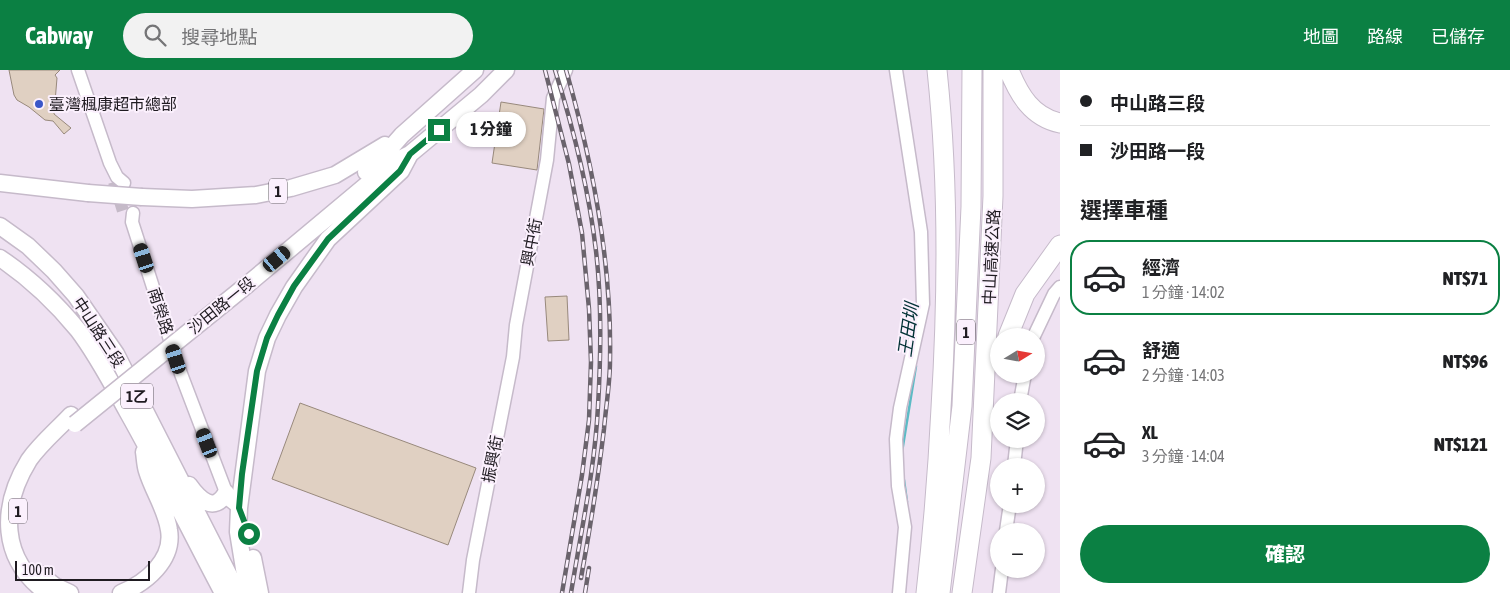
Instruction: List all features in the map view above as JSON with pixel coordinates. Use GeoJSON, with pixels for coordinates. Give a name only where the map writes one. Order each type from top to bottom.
{"type":"FeatureCollection","features":[{"type":"Feature","properties":{"kind":"highway"},"geometry":{"type":"LineString","coordinates":[[924,70],[936,186],[943,383]]}},
{"type":"Feature","properties":{"kind":"highway"},"geometry":{"type":"LineString","coordinates":[[926,593],[933,531],[947,302],[944,152],[937,70]]}},
{"type":"Feature","properties":{"kind":"highway","name":"中山高速公路"},"geometry":{"type":"LineString","coordinates":[[940,593],[962,406],[971,207],[972,70]]}},
{"type":"Feature","properties":{"kind":"highway","name":"中山高速公路"},"geometry":{"type":"LineString","coordinates":[[962,593],[981,458],[993,196],[993,70]]}},
{"type":"Feature","properties":{"kind":"highway"},"geometry":{"type":"LineString","coordinates":[[1009,70],[1017,91],[1034,111],[1050,121],[1060,124]]}},
{"type":"Feature","properties":{"kind":"highway"},"geometry":{"type":"LineString","coordinates":[[1011,328],[1025,294],[1060,245]]}},
{"type":"Feature","properties":{"kind":"highway"},"geometry":{"type":"LineString","coordinates":[[981,458],[996,383]]}},
{"type":"Feature","properties":{"kind":"main road","name":"沙田路一段"},"geometry":{"type":"LineString","coordinates":[[243,280],[380,160],[402,135],[476,70]]}},
{"type":"Feature","properties":{"kind":"main road","name":"沙田路一段"},"geometry":{"type":"LineString","coordinates":[[47,593],[33,582],[17,561],[11,546],[7,527],[8,507],[16,483],[40,447],[243,280],[394,162],[410,154],[481,95],[506,70]]}},
{"type":"Feature","properties":{"kind":"main road","name":"沙田路一段"},"geometry":{"type":"LineString","coordinates":[[0,183],[142,197],[201,198],[256,195],[291,188],[335,175],[402,135]]}},
{"type":"Feature","properties":{"kind":"main road"},"geometry":{"type":"LineString","coordinates":[[248,593],[238,532],[239,508],[257,371],[267,338],[294,286],[328,239],[400,171],[410,154]]}},
{"type":"Feature","properties":{"kind":"main road","name":"中山路三段"},"geometry":{"type":"LineString","coordinates":[[0,226],[28,246],[54,271],[76,296],[116,354],[238,593]]}},
{"type":"Feature","properties":{"kind":"main road","name":"中山路三段"},"geometry":{"type":"LineString","coordinates":[[0,258],[15,268],[78,330],[101,364],[141,435],[223,593]]}},
{"type":"Feature","properties":{"kind":"main road","name":"沙田路一段"},"geometry":{"type":"LineString","coordinates":[[70,593],[54,586],[32,567],[23,550],[18,530],[17,514],[21,497],[32,474],[73,419]]}},
{"type":"Feature","properties":{"kind":"main road"},"geometry":{"type":"LineString","coordinates":[[121,593],[144,582],[156,570],[163,560],[170,531],[147,471],[141,435]]}},
{"type":"Feature","properties":{"kind":"main road"},"geometry":{"type":"LineString","coordinates":[[174,468],[200,499],[216,504],[222,501],[226,493]]}},
{"type":"Feature","properties":{"kind":"main road"},"geometry":{"type":"LineString","coordinates":[[239,508],[249,534],[260,593]]}},
{"type":"Feature","properties":{"kind":"street"},"geometry":{"type":"LineString","coordinates":[[78,70],[110,163],[118,180]]}},
{"type":"Feature","properties":{"kind":"street","name":"興中街"},"geometry":{"type":"LineString","coordinates":[[516,324],[547,160],[553,98],[566,70]]}},
{"type":"Feature","properties":{"kind":"street"},"geometry":{"type":"LineString","coordinates":[[896,70],[921,232],[923,304],[900,408],[896,439],[898,486],[905,527],[899,593]]}},
{"type":"Feature","properties":{"kind":"street","name":"南榮路"},"geometry":{"type":"LineString","coordinates":[[129,215],[181,374],[229,500],[239,508]]}},
{"type":"Feature","properties":{"kind":"street"},"geometry":{"type":"LineString","coordinates":[[1038,328],[1054,294],[1060,287]]}},
{"type":"Feature","properties":{"kind":"street","name":"振興街"},"geometry":{"type":"LineString","coordinates":[[469,593],[475,551],[513,357],[516,324]]}},
{"type":"Feature","properties":{"kind":"street"},"geometry":{"type":"LineString","coordinates":[[999,593],[1001,578]]}},
{"type":"Feature","properties":{"kind":"building","name":"臺灣楓康超市總部"},"geometry":{"type":"Polygon","coordinates":[[[9,70],[60,70],[55,75],[57,78],[54,114],[71,128],[64,134],[53,121],[45,120],[17,100],[14,95],[9,70]]]}},
{"type":"Feature","properties":{"kind":"building"},"geometry":{"type":"Polygon","coordinates":[[[501,102],[544,109],[537,170],[492,163],[501,102]]]}},
{"type":"Feature","properties":{"kind":"building"},"geometry":{"type":"Polygon","coordinates":[[[567,296],[569,340],[548,341],[545,297],[567,296]]]}},
{"type":"Feature","properties":{"kind":"building"},"geometry":{"type":"Polygon","coordinates":[[[300,403],[476,468],[448,545],[272,479],[300,403]]]}},
{"type":"Feature","properties":{"kind":"waterway","name":"王田圳"},"geometry":{"type":"LineString","coordinates":[[902,452],[916,366]]}},
{"type":"Feature","properties":{"kind":"waterway","name":"王田圳"},"geometry":{"type":"LineString","coordinates":[[904,480],[907,502]]}},
{"type":"Feature","properties":{"kind":"tunnel"},"geometry":{"type":"LineString","coordinates":[[114,182],[123,211]]}},
{"type":"Feature","properties":{"kind":"railway"},"geometry":{"type":"LineString","coordinates":[[545,70],[569,164],[582,233],[589,309],[591,362],[589,420],[582,475],[562,593]]}},
{"type":"Feature","properties":{"kind":"railway"},"geometry":{"type":"LineString","coordinates":[[555,70],[585,182],[596,251],[600,309],[600,367],[596,429],[591,476],[571,593]]}},
{"type":"Feature","properties":{"kind":"railway"},"geometry":{"type":"LineString","coordinates":[[566,70],[585,141],[599,214],[608,287],[610,324],[609,386],[594,504],[581,578]]}},
{"type":"Feature","properties":{"kind":"railway"},"geometry":{"type":"LineString","coordinates":[[585,593],[589,568]]}},
{"type":"Feature","properties":{"kind":"place","name":"臺灣楓康超市總部"},"geometry":{"type":"Point","coordinates":[39,104]}},
{"type":"Feature","properties":{"kind":"route"},"geometry":{"type":"LineString","coordinates":[[249,534],[239,508],[242,474],[257,371],[267,338],[294,286],[328,239],[400,171],[410,154],[439,130]]}}]}
